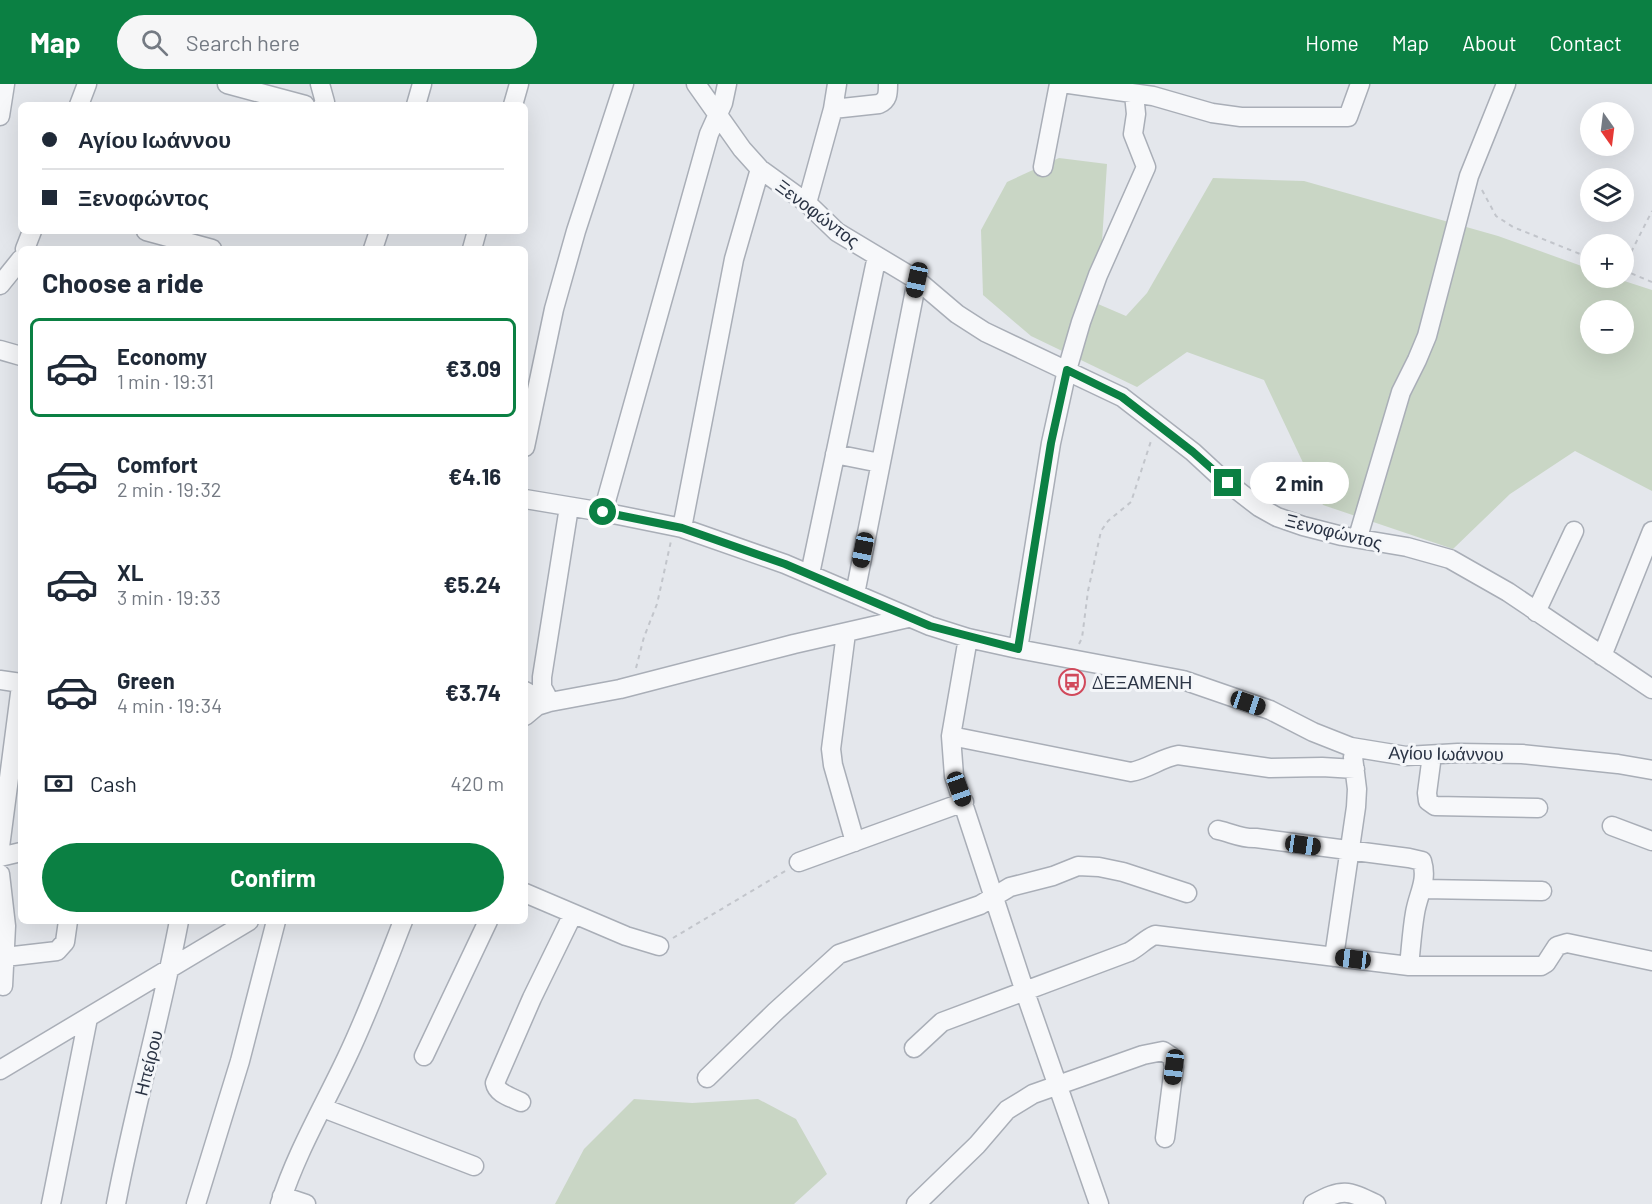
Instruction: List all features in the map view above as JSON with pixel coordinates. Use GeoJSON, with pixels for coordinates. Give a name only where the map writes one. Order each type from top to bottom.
{"type":"FeatureCollection","features":[{"type":"Feature","properties":{"kind":"street"},"geometry":{"type":"LineString","coordinates":[[0,116],[5,84]]}},
{"type":"Feature","properties":{"kind":"street"},"geometry":{"type":"LineString","coordinates":[[80,102],[87,84]]}},
{"type":"Feature","properties":{"kind":"street"},"geometry":{"type":"LineString","coordinates":[[227,84],[294,102]]}},
{"type":"Feature","properties":{"kind":"street"},"geometry":{"type":"LineString","coordinates":[[320,84],[325,102]]}},
{"type":"Feature","properties":{"kind":"street"},"geometry":{"type":"LineString","coordinates":[[417,102],[422,84]]}},
{"type":"Feature","properties":{"kind":"street"},"geometry":{"type":"LineString","coordinates":[[514,102],[519,84]]}},
{"type":"Feature","properties":{"kind":"street"},"geometry":{"type":"LineString","coordinates":[[528,433],[554,309],[576,231],[624,84]]}},
{"type":"Feature","properties":{"kind":"street","name":"Ξενοφώντος"},"geometry":{"type":"LineString","coordinates":[[696,84],[760,169],[807,203],[837,232],[917,280],[957,314],[984,332],[1122,397],[1259,507],[1277,517],[1303,526],[1342,536],[1407,547],[1450,559],[1508,592],[1652,689]]}},
{"type":"Feature","properties":{"kind":"street"},"geometry":{"type":"LineString","coordinates":[[603,512],[709,134],[718,116],[727,84]]}},
{"type":"Feature","properties":{"kind":"street"},"geometry":{"type":"LineString","coordinates":[[807,203],[833,109],[837,84]]}},
{"type":"Feature","properties":{"kind":"street"},"geometry":{"type":"LineString","coordinates":[[833,109],[879,104],[885,101],[888,84]]}},
{"type":"Feature","properties":{"kind":"street"},"geometry":{"type":"LineString","coordinates":[[1043,167],[1059,84]]}},
{"type":"Feature","properties":{"kind":"street"},"geometry":{"type":"LineString","coordinates":[[1069,84],[1154,96],[1212,113],[1240,117],[1348,117],[1360,84]]}},
{"type":"Feature","properties":{"kind":"street"},"geometry":{"type":"LineString","coordinates":[[1358,537],[1401,392],[1427,336],[1472,169],[1506,84]]}},
{"type":"Feature","properties":{"kind":"street"},"geometry":{"type":"LineString","coordinates":[[1018,649],[1051,443],[1067,370],[1098,276],[1146,166],[1133,134],[1136,114],[1134,94]]}},
{"type":"Feature","properties":{"kind":"street"},"geometry":{"type":"LineString","coordinates":[[678,527],[734,259],[760,169]]}},
{"type":"Feature","properties":{"kind":"street"},"geometry":{"type":"LineString","coordinates":[[157,234],[201,246]]}},
{"type":"Feature","properties":{"kind":"street"},"geometry":{"type":"LineString","coordinates":[[810,574],[877,256]]}},
{"type":"Feature","properties":{"kind":"street"},"geometry":{"type":"LineString","coordinates":[[0,285],[18,264]]}},
{"type":"Feature","properties":{"kind":"street"},"geometry":{"type":"LineString","coordinates":[[855,594],[917,280]]}},
{"type":"Feature","properties":{"kind":"street"},"geometry":{"type":"LineString","coordinates":[[0,350],[18,355]]}},
{"type":"Feature","properties":{"kind":"street"},"geometry":{"type":"LineString","coordinates":[[836,454],[880,463]]}},
{"type":"Feature","properties":{"kind":"street","name":"Αγίου Ιωάννου"},"geometry":{"type":"LineString","coordinates":[[528,500],[678,527],[810,574],[908,618],[968,638],[1183,680],[1270,710],[1313,732],[1351,747],[1406,756],[1458,753],[1522,754],[1618,764],[1652,770]]}},
{"type":"Feature","properties":{"kind":"street"},"geometry":{"type":"LineString","coordinates":[[537,708],[569,507]]}},
{"type":"Feature","properties":{"kind":"street"},"geometry":{"type":"LineString","coordinates":[[1536,612],[1574,531]]}},
{"type":"Feature","properties":{"kind":"street"},"geometry":{"type":"LineString","coordinates":[[1602,656],[1652,531]]}},
{"type":"Feature","properties":{"kind":"street"},"geometry":{"type":"LineString","coordinates":[[537,708],[908,618]]}},
{"type":"Feature","properties":{"kind":"street"},"geometry":{"type":"LineString","coordinates":[[846,633],[831,749],[833,765],[855,842]]}},
{"type":"Feature","properties":{"kind":"street"},"geometry":{"type":"LineString","coordinates":[[968,638],[951,736],[954,776],[1025,992],[1099,1204]]}},
{"type":"Feature","properties":{"kind":"street"},"geometry":{"type":"LineString","coordinates":[[0,680],[18,683]]}},
{"type":"Feature","properties":{"kind":"street"},"geometry":{"type":"LineString","coordinates":[[528,693],[532,695],[537,708]]}},
{"type":"Feature","properties":{"kind":"street"},"geometry":{"type":"LineString","coordinates":[[0,847],[18,707]]}},
{"type":"Feature","properties":{"kind":"street"},"geometry":{"type":"LineString","coordinates":[[951,736],[1131,772],[1140,771],[1167,757],[1178,755],[1270,768],[1355,769]]}},
{"type":"Feature","properties":{"kind":"street"},"geometry":{"type":"LineString","coordinates":[[1334,957],[1356,807],[1355,769],[1351,747]]}},
{"type":"Feature","properties":{"kind":"street"},"geometry":{"type":"LineString","coordinates":[[1432,755],[1427,792],[1428,801],[1436,806],[1538,808]]}},
{"type":"Feature","properties":{"kind":"street"},"geometry":{"type":"LineString","coordinates":[[799,862],[964,802]]}},
{"type":"Feature","properties":{"kind":"street"},"geometry":{"type":"LineString","coordinates":[[1612,826],[1652,841]]}},
{"type":"Feature","properties":{"kind":"street"},"geometry":{"type":"LineString","coordinates":[[1218,830],[1243,839],[1256,838],[1422,861],[1425,870],[1423,889],[1414,914],[1409,966]]}},
{"type":"Feature","properties":{"kind":"street"},"geometry":{"type":"LineString","coordinates":[[0,857],[18,853]]}},
{"type":"Feature","properties":{"kind":"street"},"geometry":{"type":"LineString","coordinates":[[707,1078],[839,954],[980,905],[1010,887],[1053,876],[1078,866],[1123,872],[1187,893]]}},
{"type":"Feature","properties":{"kind":"street"},"geometry":{"type":"LineString","coordinates":[[0,873],[6,926],[3,986]]}},
{"type":"Feature","properties":{"kind":"street"},"geometry":{"type":"LineString","coordinates":[[1423,889],[1542,891]]}},
{"type":"Feature","properties":{"kind":"street"},"geometry":{"type":"LineString","coordinates":[[528,894],[626,936],[658,946]]}},
{"type":"Feature","properties":{"kind":"street"},"geometry":{"type":"LineString","coordinates":[[521,1102],[501,1093],[495,1088],[495,1083],[532,998],[573,914]]}},
{"type":"Feature","properties":{"kind":"street"},"geometry":{"type":"LineString","coordinates":[[5,957],[57,951],[65,942],[68,924]]}},
{"type":"Feature","properties":{"kind":"street","name":"Ηπείρου"},"geometry":{"type":"LineString","coordinates":[[116,1204],[178,924]]}},
{"type":"Feature","properties":{"kind":"street"},"geometry":{"type":"LineString","coordinates":[[0,1070],[244,924]]}},
{"type":"Feature","properties":{"kind":"street"},"geometry":{"type":"LineString","coordinates":[[196,1204],[240,1060],[275,924]]}},
{"type":"Feature","properties":{"kind":"street"},"geometry":{"type":"LineString","coordinates":[[306,1204],[281,1200],[307,1135],[323,1108],[358,1033],[402,924]]}},
{"type":"Feature","properties":{"kind":"street"},"geometry":{"type":"LineString","coordinates":[[424,1056],[487,924]]}},
{"type":"Feature","properties":{"kind":"street"},"geometry":{"type":"LineString","coordinates":[[914,1048],[942,1022],[1129,952],[1139,947],[1147,938],[1155,935],[1409,966],[1541,966],[1546,963],[1557,945],[1567,943],[1652,961]]}},
{"type":"Feature","properties":{"kind":"street"},"geometry":{"type":"LineString","coordinates":[[51,1204],[88,1018]]}},
{"type":"Feature","properties":{"kind":"street"},"geometry":{"type":"LineString","coordinates":[[916,1204],[977,1144],[1007,1110],[1033,1094],[1059,1084],[1143,1055],[1164,1051],[1172,1057],[1174,1067],[1165,1138]]}},
{"type":"Feature","properties":{"kind":"street"},"geometry":{"type":"LineString","coordinates":[[323,1108],[474,1166]]}},
{"type":"Feature","properties":{"kind":"street"},"geometry":{"type":"LineString","coordinates":[[1313,1204],[1329,1195],[1344,1191],[1376,1204]]}},
{"type":"Feature","properties":{"kind":"path"},"geometry":{"type":"LineString","coordinates":[[1472,169],[1496,216],[1513,227],[1580,254]]}},
{"type":"Feature","properties":{"kind":"path"},"geometry":{"type":"LineString","coordinates":[[1634,247],[1652,211]]}},
{"type":"Feature","properties":{"kind":"path"},"geometry":{"type":"LineString","coordinates":[[1634,274],[1652,282]]}},
{"type":"Feature","properties":{"kind":"path"},"geometry":{"type":"LineString","coordinates":[[1072,658],[1082,638],[1088,591],[1101,531],[1108,521],[1131,502],[1156,424]]}},
{"type":"Feature","properties":{"kind":"path"},"geometry":{"type":"LineString","coordinates":[[635,685],[638,660],[657,604],[678,527]]}},
{"type":"Feature","properties":{"kind":"path"},"geometry":{"type":"LineString","coordinates":[[658,946],[799,862]]}},
{"type":"Feature","properties":{"kind":"green space"},"geometry":{"type":"Polygon","coordinates":[[[1059,158],[1107,164],[1098,304],[1126,316],[1147,293],[1213,178],[1304,181],[1498,236],[1580,265],[1580,288],[1634,288],[1634,284],[1652,290],[1652,491],[1575,451],[1510,494],[1453,549],[1323,505],[1264,380],[1187,352],[1137,387],[1031,336],[983,295],[981,230],[1007,182],[1059,158]]]}},
{"type":"Feature","properties":{"kind":"green space"},"geometry":{"type":"Polygon","coordinates":[[[634,1099],[692,1103],[758,1099],[796,1119],[827,1174],[794,1204],[555,1204],[584,1149],[634,1099]]]}},
{"type":"Feature","properties":{"kind":"place","name":"ΔΕΞΑΜΕΝΗ"},"geometry":{"type":"Point","coordinates":[1072,682]}},
{"type":"Feature","properties":{"kind":"route"},"geometry":{"type":"LineString","coordinates":[[603,512],[682,528],[785,564],[930,626],[968,638],[1018,649],[1051,443],[1067,370],[1122,397],[1193,452],[1228,483]]}}]}
